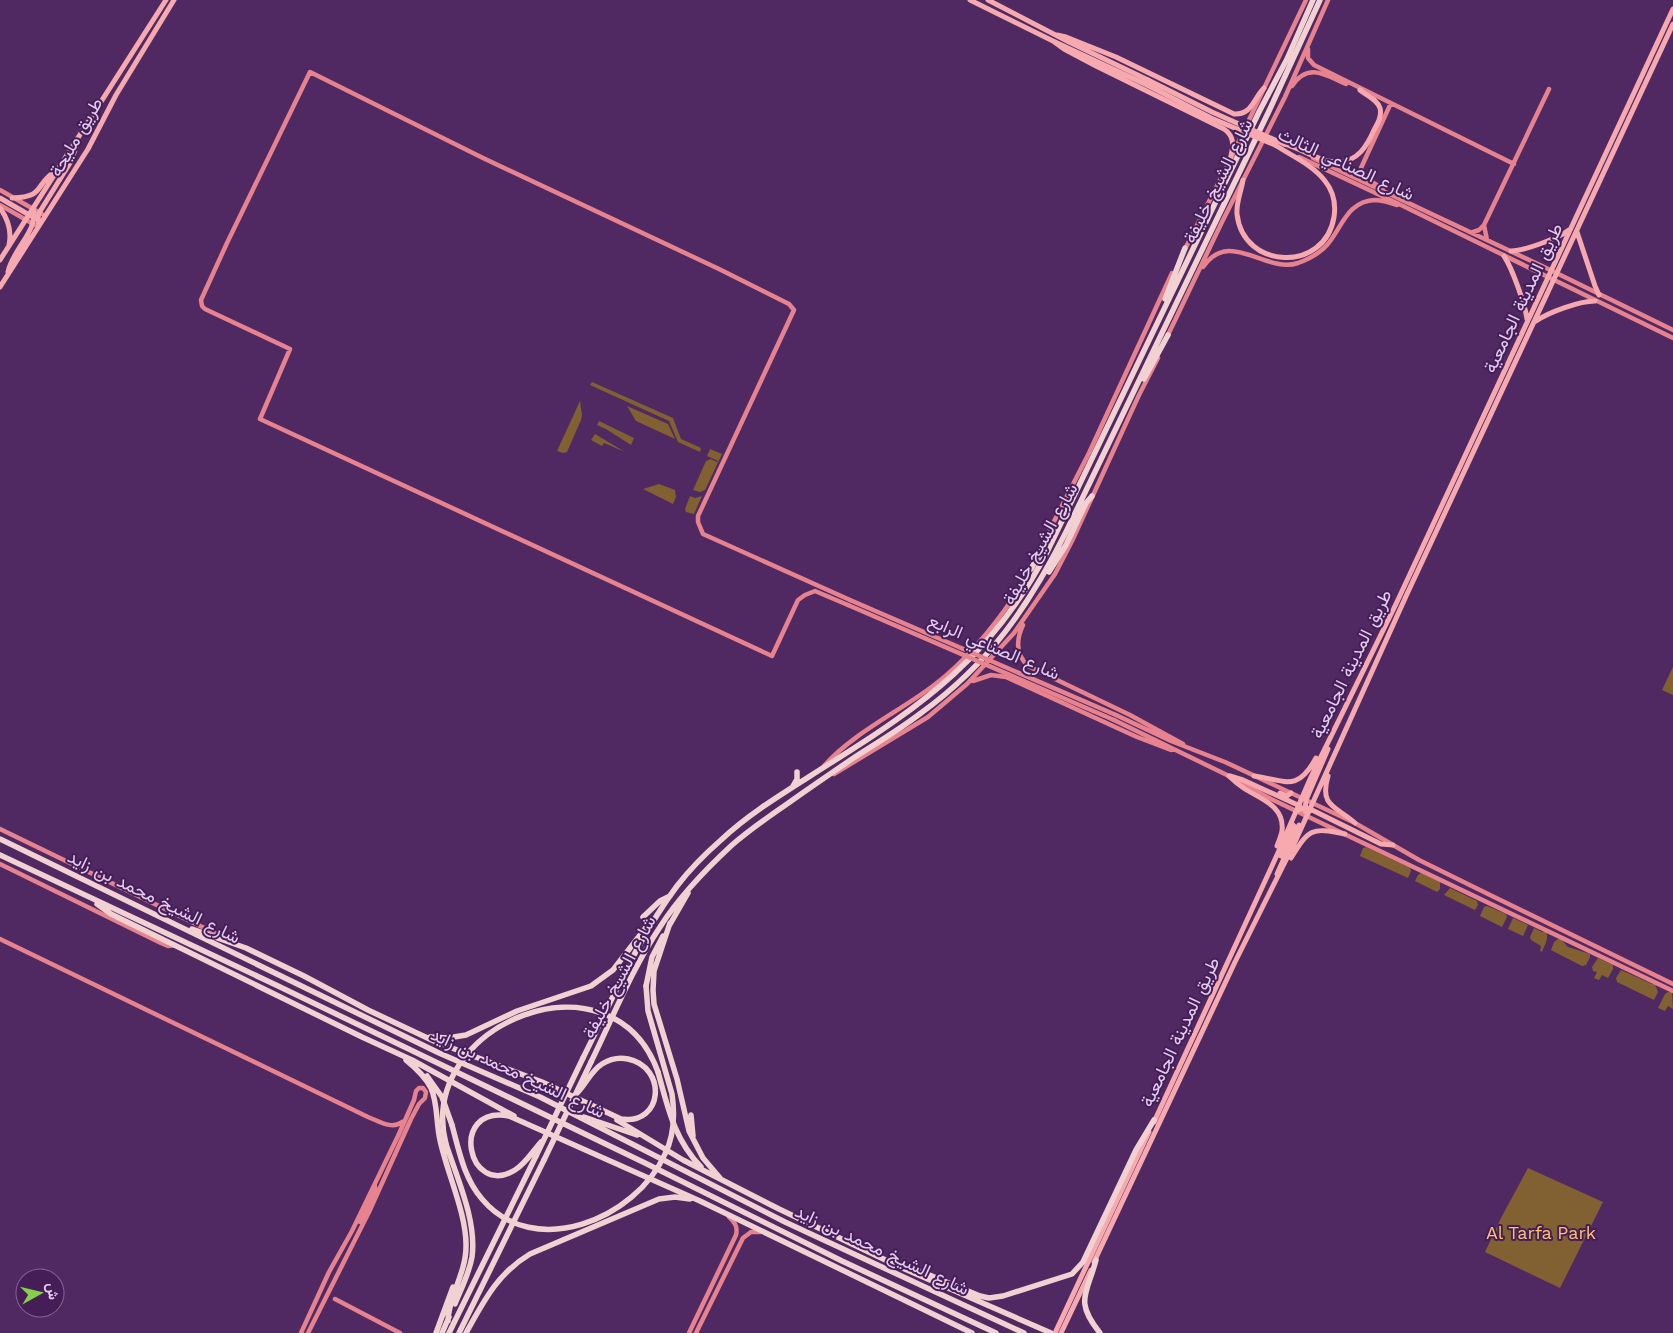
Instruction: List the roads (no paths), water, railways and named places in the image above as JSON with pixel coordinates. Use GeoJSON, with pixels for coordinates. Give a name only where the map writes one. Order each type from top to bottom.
{"type":"FeatureCollection","features":[{"type":"Feature","properties":{"kind":"highway","name":"شارع الشيخ خليفة"},"geometry":{"type":"LineString","coordinates":[[534,1155],[631,960],[670,896],[692,867],[755,812],[928,698],[974,656],[1006,620],[1047,552],[1259,112],[1287,59],[1313,0]]}},
{"type":"Feature","properties":{"kind":"highway","name":"شارع الشيخ خليفة"},"geometry":{"type":"LineString","coordinates":[[575,1095],[646,949],[664,921],[691,887],[722,855],[745,835],[823,779],[920,714],[960,682],[1010,628],[1043,577],[1135,390],[1320,0]]}},
{"type":"Feature","properties":{"kind":"highway"},"geometry":{"type":"LineString","coordinates":[[1162,312],[1186,248]]}},
{"type":"Feature","properties":{"kind":"highway"},"geometry":{"type":"LineString","coordinates":[[1135,390],[1143,380],[1168,335]]}},
{"type":"Feature","properties":{"kind":"highway"},"geometry":{"type":"LineString","coordinates":[[1043,577],[1054,566],[1086,503],[1092,496]]}},
{"type":"Feature","properties":{"kind":"highway"},"geometry":{"type":"LineString","coordinates":[[1031,569],[1067,510]]}},
{"type":"Feature","properties":{"kind":"highway"},"geometry":{"type":"LineString","coordinates":[[790,789],[797,779],[797,772]]}},
{"type":"Feature","properties":{"kind":"highway","name":"شارع الشيخ محمد بن زايد"},"geometry":{"type":"LineString","coordinates":[[0,839],[439,1053],[540,1097],[784,1222],[1024,1333]]}},
{"type":"Feature","properties":{"kind":"highway","name":"شارع الشيخ محمد بن زايد"},"geometry":{"type":"LineString","coordinates":[[0,855],[268,981],[842,1261],[996,1333]]}},
{"type":"Feature","properties":{"kind":"highway"},"geometry":{"type":"LineString","coordinates":[[400,1055],[419,1068],[432,1081],[446,1106],[463,1165],[474,1189],[491,1208],[512,1221],[537,1229],[551,1230],[565,1229],[597,1218],[620,1205],[641,1188],[659,1166],[668,1148],[673,1128],[674,1108],[672,1094],[648,1011],[646,986],[652,957],[691,887]]}},
{"type":"Feature","properties":{"kind":"highway"},"geometry":{"type":"LineString","coordinates":[[643,917],[660,901],[670,896]]}},
{"type":"Feature","properties":{"kind":"highway"},"geometry":{"type":"LineString","coordinates":[[92,899],[111,914],[400,1055],[527,1123],[724,1212],[972,1333]]}},
{"type":"Feature","properties":{"kind":"highway"},"geometry":{"type":"LineString","coordinates":[[422,1035],[448,1038],[466,1035],[517,1011],[591,986],[613,970],[648,923],[655,919]]}},
{"type":"Feature","properties":{"kind":"highway"},"geometry":{"type":"LineString","coordinates":[[670,923],[656,962],[653,980],[653,997],[657,1017],[677,1079],[686,1124],[695,1145],[708,1164],[724,1181]]}},
{"type":"Feature","properties":{"kind":"highway"},"geometry":{"type":"LineString","coordinates":[[181,926],[232,943],[304,976],[368,1010],[445,1046],[542,1082],[589,1104],[621,1119],[632,1119],[643,1115],[652,1107],[656,1096],[652,1075],[642,1065],[630,1059],[616,1058],[597,1068],[575,1095],[544,1160],[459,1333]]}},
{"type":"Feature","properties":{"kind":"highway"},"geometry":{"type":"LineString","coordinates":[[442,1333],[468,1272],[473,1247],[470,1220],[446,1144],[443,1130],[443,1108],[448,1087],[456,1069],[488,1035],[508,1022],[529,1013],[552,1008],[574,1007],[589,1009],[623,1024],[640,1040],[648,1052],[658,1072],[671,1119],[678,1136],[694,1160],[708,1173]]}},
{"type":"Feature","properties":{"kind":"highway"},"geometry":{"type":"LineString","coordinates":[[393,1052],[420,1072],[430,1086],[434,1096],[441,1146],[465,1232],[466,1252],[463,1268],[448,1313],[448,1320]]}},
{"type":"Feature","properties":{"kind":"highway"},"geometry":{"type":"LineString","coordinates":[[589,1104],[724,1181],[876,1255],[1053,1333]]}},
{"type":"Feature","properties":{"kind":"highway"},"geometry":{"type":"LineString","coordinates":[[573,1114],[619,1128],[657,1144]]}},
{"type":"Feature","properties":{"kind":"highway"},"geometry":{"type":"LineString","coordinates":[[527,1123],[503,1115],[485,1118],[474,1130],[470,1140],[470,1150],[474,1160],[481,1169],[497,1175],[513,1171],[534,1155]]}},
{"type":"Feature","properties":{"kind":"highway"},"geometry":{"type":"LineString","coordinates":[[691,1115],[695,1145]]}},
{"type":"Feature","properties":{"kind":"highway"},"geometry":{"type":"LineString","coordinates":[[876,1255],[989,1298],[1004,1296],[1072,1274],[1083,1262],[1136,1150],[1154,1120]]}},
{"type":"Feature","properties":{"kind":"highway"},"geometry":{"type":"LineString","coordinates":[[450,1333],[534,1155]]}},
{"type":"Feature","properties":{"kind":"highway"},"geometry":{"type":"LineString","coordinates":[[466,1333],[498,1279],[512,1265],[530,1254],[659,1199],[675,1197],[700,1201]]}},
{"type":"Feature","properties":{"kind":"highway"},"geometry":{"type":"LineString","coordinates":[[436,1333],[462,1260],[463,1243],[459,1206]]}},
{"type":"Feature","properties":{"kind":"highway"},"geometry":{"type":"LineString","coordinates":[[1093,1259],[1085,1292],[1084,1305],[1088,1318],[1100,1333]]}},
{"type":"Feature","properties":{"kind":"highway"},"geometry":{"type":"LineString","coordinates":[[842,1261],[859,1275],[899,1298]]}},
{"type":"Feature","properties":{"kind":"main road","name":"طريق مليحة"},"geometry":{"type":"LineString","coordinates":[[0,287],[36,219],[33,209],[166,0]]}},
{"type":"Feature","properties":{"kind":"main road","name":"طريق مليحة"},"geometry":{"type":"LineString","coordinates":[[0,260],[8,248],[36,219],[88,149],[116,95],[174,0]]}},
{"type":"Feature","properties":{"kind":"main road","name":"شارع الصناعي الثالث"},"geometry":{"type":"LineString","coordinates":[[970,0],[1053,41],[1284,144],[1298,148],[1313,161],[1673,338]]}},
{"type":"Feature","properties":{"kind":"main road","name":"شارع الصناعي الثالث"},"geometry":{"type":"LineString","coordinates":[[988,0],[1148,82],[1211,118],[1386,192],[1673,330]]}},
{"type":"Feature","properties":{"kind":"main road"},"geometry":{"type":"LineString","coordinates":[[821,769],[842,748],[929,690],[960,662],[990,630],[1014,596],[1031,569],[1089,453],[1173,271],[1230,160],[1306,0]]}},
{"type":"Feature","properties":{"kind":"main road"},"geometry":{"type":"LineString","coordinates":[[823,779],[919,724],[948,701],[967,684],[1007,641],[1056,574],[1168,335],[1309,45],[1328,0]]}},
{"type":"Feature","properties":{"kind":"main road","name":"طريق المدينة الجامعية"},"geometry":{"type":"LineString","coordinates":[[1330,740],[1490,402],[1544,284],[1548,269],[1554,264],[1572,228],[1673,9]]}},
{"type":"Feature","properties":{"kind":"main road","name":"طريق المدينة الجامعية"},"geometry":{"type":"LineString","coordinates":[[1053,1333],[1093,1259],[1276,880],[1306,807],[1328,766],[1484,427],[1551,287],[1557,282],[1557,274],[1673,24]]}},
{"type":"Feature","properties":{"kind":"main road"},"geometry":{"type":"LineString","coordinates":[[1056,35],[1066,37],[1116,58],[1234,114],[1244,113],[1250,109],[1264,88]]}},
{"type":"Feature","properties":{"kind":"main road"},"geometry":{"type":"LineString","coordinates":[[1053,41],[1096,66],[1230,133],[1233,140],[1230,160]]}},
{"type":"Feature","properties":{"kind":"main road"},"geometry":{"type":"LineString","coordinates":[[1309,45],[1308,56],[1312,64],[1514,164]]}},
{"type":"Feature","properties":{"kind":"main road"},"geometry":{"type":"LineString","coordinates":[[1644,71],[1641,84],[1644,87]]}},
{"type":"Feature","properties":{"kind":"main road","name":"شارع الصناعي الرابع"},"geometry":{"type":"LineString","coordinates":[[849,603],[815,591],[808,593],[798,600],[772,656],[260,419],[290,348],[205,309],[202,306],[201,300],[310,72],[483,158],[722,270],[792,306],[794,310],[698,516],[698,522],[703,534],[849,603],[1115,718],[1225,762],[1291,793],[1306,807]]}},
{"type":"Feature","properties":{"kind":"main road"},"geometry":{"type":"LineString","coordinates":[[1284,97],[1299,77],[1312,72],[1322,72],[1389,102]]}},
{"type":"Feature","properties":{"kind":"main road"},"geometry":{"type":"LineString","coordinates":[[1471,232],[1479,230],[1484,225],[1549,89]]}},
{"type":"Feature","properties":{"kind":"main road"},"geometry":{"type":"LineString","coordinates":[[1313,161],[1343,162],[1354,158],[1365,148],[1379,122],[1380,111],[1374,99],[1360,90]]}},
{"type":"Feature","properties":{"kind":"main road"},"geometry":{"type":"LineString","coordinates":[[1386,192],[1380,186],[1364,177],[1361,168],[1386,114],[1389,102]]}},
{"type":"Feature","properties":{"kind":"main road"},"geometry":{"type":"LineString","coordinates":[[1386,114],[1399,107]]}},
{"type":"Feature","properties":{"kind":"main road"},"geometry":{"type":"LineString","coordinates":[[36,219],[70,163],[79,137]]}},
{"type":"Feature","properties":{"kind":"main road"},"geometry":{"type":"LineString","coordinates":[[1243,180],[1237,212],[1243,234],[1265,254],[1280,258],[1293,258],[1306,254],[1318,246],[1328,233],[1334,219],[1334,204],[1331,192],[1313,161]]}},
{"type":"Feature","properties":{"kind":"main road"},"geometry":{"type":"LineString","coordinates":[[12,198],[34,194],[57,171]]}},
{"type":"Feature","properties":{"kind":"main road"},"geometry":{"type":"LineString","coordinates":[[0,190],[33,209]]}},
{"type":"Feature","properties":{"kind":"main road"},"geometry":{"type":"LineString","coordinates":[[0,198],[36,219]]}},
{"type":"Feature","properties":{"kind":"main road"},"geometry":{"type":"LineString","coordinates":[[1192,285],[1207,262],[1223,252],[1240,252],[1279,265],[1295,264],[1311,258],[1322,251],[1349,212],[1357,206],[1375,200],[1401,205]]}},
{"type":"Feature","properties":{"kind":"main road"},"geometry":{"type":"LineString","coordinates":[[0,206],[36,219]]}},
{"type":"Feature","properties":{"kind":"main road"},"geometry":{"type":"LineString","coordinates":[[0,206],[10,228],[8,248]]}},
{"type":"Feature","properties":{"kind":"main road"},"geometry":{"type":"LineString","coordinates":[[1484,225],[1487,240]]}},
{"type":"Feature","properties":{"kind":"main road"},"geometry":{"type":"LineString","coordinates":[[1511,251],[1541,243],[1564,234],[1572,228]]}},
{"type":"Feature","properties":{"kind":"main road"},"geometry":{"type":"LineString","coordinates":[[1577,232],[1599,295]]}},
{"type":"Feature","properties":{"kind":"main road"},"geometry":{"type":"LineString","coordinates":[[1504,256],[1512,273],[1527,321]]}},
{"type":"Feature","properties":{"kind":"main road"},"geometry":{"type":"LineString","coordinates":[[1554,264],[1560,268]]}},
{"type":"Feature","properties":{"kind":"main road"},"geometry":{"type":"LineString","coordinates":[[1541,274],[1548,269]]}},
{"type":"Feature","properties":{"kind":"main road"},"geometry":{"type":"LineString","coordinates":[[1557,282],[1563,277]]}},
{"type":"Feature","properties":{"kind":"main road"},"geometry":{"type":"LineString","coordinates":[[1544,284],[1548,284],[1551,287]]}},
{"type":"Feature","properties":{"kind":"main road"},"geometry":{"type":"LineString","coordinates":[[1534,323],[1541,318],[1574,306],[1595,301]]}},
{"type":"Feature","properties":{"kind":"main road"},"geometry":{"type":"LineString","coordinates":[[1484,427],[1492,405],[1490,402]]}},
{"type":"Feature","properties":{"kind":"main road"},"geometry":{"type":"LineString","coordinates":[[1029,613],[1019,634],[1018,643],[1020,654],[1028,666],[1130,715],[1190,748]]}},
{"type":"Feature","properties":{"kind":"main road"},"geometry":{"type":"LineString","coordinates":[[967,684],[986,676],[1006,677],[1140,738],[1183,754]]}},
{"type":"Feature","properties":{"kind":"main road","name":"شارع الصناعي الرابع"},"geometry":{"type":"LineString","coordinates":[[1115,718],[1261,794],[1297,808]]}},
{"type":"Feature","properties":{"kind":"main road"},"geometry":{"type":"LineString","coordinates":[[1254,776],[1279,782],[1299,779],[1310,770],[1324,745],[1330,740]]}},
{"type":"Feature","properties":{"kind":"main road"},"geometry":{"type":"LineString","coordinates":[[1306,807],[1327,753],[1330,740]]}},
{"type":"Feature","properties":{"kind":"main road"},"geometry":{"type":"LineString","coordinates":[[1328,766],[1325,787],[1328,802],[1355,823],[1394,846],[1528,914],[1673,984]]}},
{"type":"Feature","properties":{"kind":"main road"},"geometry":{"type":"LineString","coordinates":[[1229,776],[1250,780],[1284,796],[1291,793]]}},
{"type":"Feature","properties":{"kind":"main road"},"geometry":{"type":"LineString","coordinates":[[1229,776],[1245,789],[1271,804],[1279,813],[1282,830],[1276,855]]}},
{"type":"Feature","properties":{"kind":"main road"},"geometry":{"type":"LineString","coordinates":[[1237,778],[1297,808],[1306,807],[1355,823]]}},
{"type":"Feature","properties":{"kind":"main road"},"geometry":{"type":"LineString","coordinates":[[1306,807],[1345,834],[1673,991]]}},
{"type":"Feature","properties":{"kind":"main road"},"geometry":{"type":"LineString","coordinates":[[1306,807],[1381,844],[1394,846]]}},
{"type":"Feature","properties":{"kind":"main road","name":"طريق المدينة الجامعية"},"geometry":{"type":"LineString","coordinates":[[1061,1333],[1154,1120],[1297,808],[1306,807]]}},
{"type":"Feature","properties":{"kind":"main road"},"geometry":{"type":"LineString","coordinates":[[1280,870],[1278,862],[1294,826],[1291,823]]}},
{"type":"Feature","properties":{"kind":"main road"},"geometry":{"type":"LineString","coordinates":[[0,829],[221,935],[232,943]]}},
{"type":"Feature","properties":{"kind":"main road"},"geometry":{"type":"LineString","coordinates":[[1280,870],[1290,860],[1301,841],[1312,832],[1327,830],[1345,834]]}},
{"type":"Feature","properties":{"kind":"main road"},"geometry":{"type":"LineString","coordinates":[[0,864],[161,943],[168,946],[175,945]]}},
{"type":"Feature","properties":{"kind":"main road"},"geometry":{"type":"LineString","coordinates":[[1502,908],[1506,907],[1522,914],[1528,914]]}},
{"type":"Feature","properties":{"kind":"main road"},"geometry":{"type":"LineString","coordinates":[[0,939],[368,1117],[390,1125],[398,1126],[403,1122]]}},
{"type":"Feature","properties":{"kind":"main road"},"geometry":{"type":"LineString","coordinates":[[301,1333],[329,1272],[352,1230],[398,1136],[416,1091],[419,1088],[424,1089],[426,1096],[411,1119],[372,1205],[308,1333]]}},
{"type":"Feature","properties":{"kind":"main road"},"geometry":{"type":"LineString","coordinates":[[390,1125],[396,1130],[398,1136]]}},
{"type":"Feature","properties":{"kind":"main road"},"geometry":{"type":"LineString","coordinates":[[360,1229],[360,1223],[376,1190],[374,1185]]}},
{"type":"Feature","properties":{"kind":"main road"},"geometry":{"type":"LineString","coordinates":[[689,1333],[737,1230],[734,1221],[724,1212]]}},
{"type":"Feature","properties":{"kind":"main road"},"geometry":{"type":"LineString","coordinates":[[696,1333],[745,1236],[754,1232],[766,1233]]}},
{"type":"Feature","properties":{"kind":"main road"},"geometry":{"type":"LineString","coordinates":[[724,1276],[729,1259],[726,1256]]}},
{"type":"Feature","properties":{"kind":"main road"},"geometry":{"type":"LineString","coordinates":[[336,1299],[400,1333]]}},
{"type":"Feature","properties":{"kind":"park label","name":"Al Tarfa Park"},"geometry":{"type":"Point","coordinates":[1541,1233]}}]}
